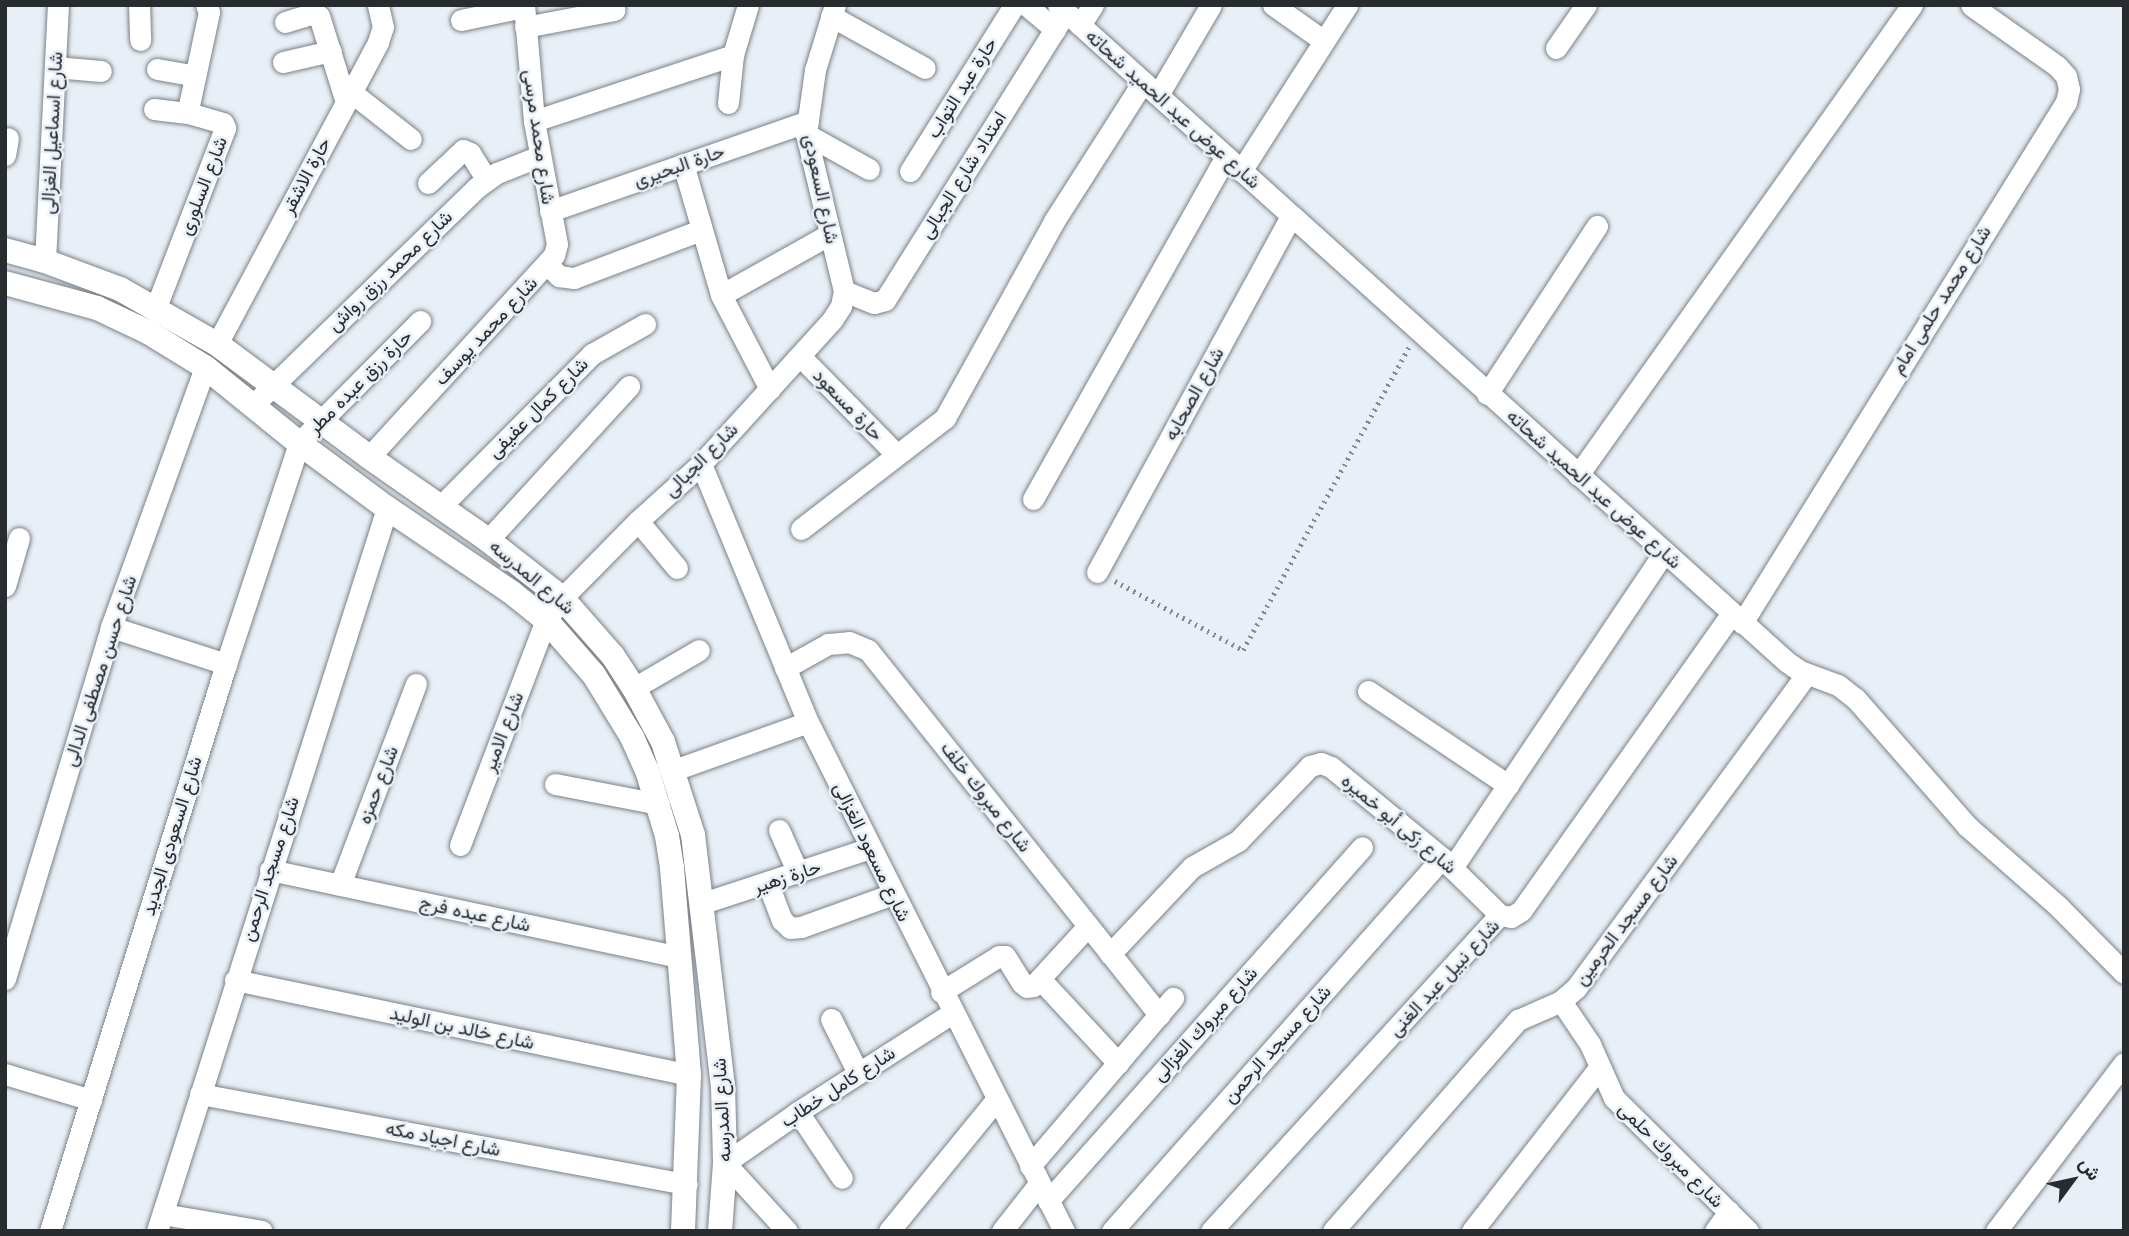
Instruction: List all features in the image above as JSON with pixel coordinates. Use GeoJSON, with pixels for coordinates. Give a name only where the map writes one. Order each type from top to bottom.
{"type":"FeatureCollection","features":[{"type":"Feature","properties":{"kind":"street"},"geometry":{"type":"LineString","coordinates":[[139,5],[140,40]]}},
{"type":"Feature","properties":{"kind":"street","name":"شارع السلورى"},"geometry":{"type":"LineString","coordinates":[[156,307],[224,133],[223,124],[192,114],[188,104],[209,12],[206,5]]}},
{"type":"Feature","properties":{"kind":"street","name":"حارة الاشقر"},"geometry":{"type":"LineString","coordinates":[[217,344],[383,27],[378,5]]}},
{"type":"Feature","properties":{"kind":"street"},"geometry":{"type":"LineString","coordinates":[[728,103],[733,55],[748,5]]}},
{"type":"Feature","properties":{"kind":"street","name":"حارة عبد التواب"},"geometry":{"type":"LineString","coordinates":[[910,171],[1014,5]]}},
{"type":"Feature","properties":{"kind":"street","name":"شارع عوض عبد الحميد شحاته"},"geometry":{"type":"LineString","coordinates":[[1026,5],[1065,18],[1151,89],[1793,667],[1838,685],[1856,699],[1966,826],[2058,906],[2124,973]]}},
{"type":"Feature","properties":{"kind":"street","name":"امتداد شارع الجبالى"},"geometry":{"type":"LineString","coordinates":[[844,291],[874,303],[885,300],[1065,18],[1093,5]]}},
{"type":"Feature","properties":{"kind":"street"},"geometry":{"type":"LineString","coordinates":[[801,529],[946,418],[1054,221],[1211,5]]}},
{"type":"Feature","properties":{"kind":"street"},"geometry":{"type":"LineString","coordinates":[[1273,5],[1324,41]]}},
{"type":"Feature","properties":{"kind":"street"},"geometry":{"type":"LineString","coordinates":[[1033,499],[1234,164],[1324,41],[1347,5]]}},
{"type":"Feature","properties":{"kind":"street"},"geometry":{"type":"LineString","coordinates":[[1556,48],[1586,5]]}},
{"type":"Feature","properties":{"kind":"street"},"geometry":{"type":"LineString","coordinates":[[1578,475],[1912,5]]}},
{"type":"Feature","properties":{"kind":"street","name":"شارع محمد حلمى امام"},"geometry":{"type":"LineString","coordinates":[[1737,618],[2066,102],[2069,89],[2066,76],[2057,66],[1971,5]]}},
{"type":"Feature","properties":{"kind":"street","name":"شارع اسماعيل الغزالى"},"geometry":{"type":"LineString","coordinates":[[46,261],[55,67],[51,6]]}},
{"type":"Feature","properties":{"kind":"street"},"geometry":{"type":"LineString","coordinates":[[830,9],[925,68]]}},
{"type":"Feature","properties":{"kind":"street","name":"شارع السعودى"},"geometry":{"type":"LineString","coordinates":[[830,9],[815,70],[807,127],[844,291]]}},
{"type":"Feature","properties":{"kind":"street"},"geometry":{"type":"LineString","coordinates":[[461,20],[525,13],[614,10]]}},
{"type":"Feature","properties":{"kind":"street","name":"شارع محمد مرسى"},"geometry":{"type":"LineString","coordinates":[[525,13],[534,121],[557,244],[548,265]]}},
{"type":"Feature","properties":{"kind":"street"},"geometry":{"type":"LineString","coordinates":[[285,22],[312,14],[319,16],[348,97],[411,139]]}},
{"type":"Feature","properties":{"kind":"street"},"geometry":{"type":"LineString","coordinates":[[283,62],[331,51]]}},
{"type":"Feature","properties":{"kind":"street"},"geometry":{"type":"LineString","coordinates":[[534,121],[733,55]]}},
{"type":"Feature","properties":{"kind":"street"},"geometry":{"type":"LineString","coordinates":[[55,67],[101,71]]}},
{"type":"Feature","properties":{"kind":"street"},"geometry":{"type":"LineString","coordinates":[[157,69],[195,76]]}},
{"type":"Feature","properties":{"kind":"street"},"geometry":{"type":"LineString","coordinates":[[154,109],[192,114]]}},
{"type":"Feature","properties":{"kind":"street"},"geometry":{"type":"LineString","coordinates":[[807,127],[869,169]]}},
{"type":"Feature","properties":{"kind":"street","name":"حارة البحيرى"},"geometry":{"type":"LineString","coordinates":[[550,211],[682,164],[807,127]]}},
{"type":"Feature","properties":{"kind":"street"},"geometry":{"type":"LineString","coordinates":[[428,183],[463,150],[470,153],[486,180]]}},
{"type":"Feature","properties":{"kind":"street","name":"شارع محمد رزق رواش"},"geometry":{"type":"LineString","coordinates":[[253,405],[486,180],[540,156]]}},
{"type":"Feature","properties":{"kind":"street"},"geometry":{"type":"LineString","coordinates":[[682,164],[721,295],[770,389]]}},
{"type":"Feature","properties":{"kind":"street","name":"شارع الصحابه"},"geometry":{"type":"LineString","coordinates":[[1097,572],[1291,216]]}},
{"type":"Feature","properties":{"kind":"street"},"geometry":{"type":"LineString","coordinates":[[1487,394],[1597,226]]}},
{"type":"Feature","properties":{"kind":"street","name":"شارع محمد يوسف"},"geometry":{"type":"LineString","coordinates":[[369,457],[548,265],[559,276],[574,278],[701,230]]}},
{"type":"Feature","properties":{"kind":"street"},"geometry":{"type":"LineString","coordinates":[[721,295],[830,234]]}},
{"type":"Feature","properties":{"kind":"street","name":"شارع المدرسه"},"geometry":{"type":"LineString","coordinates":[[5,250],[46,261],[156,307],[217,344],[369,457],[442,505],[562,598],[613,656],[634,688],[674,770],[693,835],[723,1085],[725,1164],[720,1231]]}},
{"type":"Feature","properties":{"kind":"street","name":"شارع المدرسه"},"geometry":{"type":"LineString","coordinates":[[5,283],[97,308],[148,332],[205,368],[299,443],[387,508],[511,592],[546,620],[571,646],[614,705],[647,770],[659,804],[672,868],[689,1075],[687,1184],[683,1231]]}},
{"type":"Feature","properties":{"kind":"street","name":"شارع الجبالى"},"geometry":{"type":"LineString","coordinates":[[546,620],[562,598],[638,521],[701,464],[800,356],[832,320],[841,306],[844,291]]}},
{"type":"Feature","properties":{"kind":"street","name":"حارة رزق عبده مطر"},"geometry":{"type":"LineString","coordinates":[[299,443],[420,321]]}},
{"type":"Feature","properties":{"kind":"street","name":"شارع كمال عفيفى"},"geometry":{"type":"LineString","coordinates":[[442,505],[592,354],[645,324]]}},
{"type":"Feature","properties":{"kind":"street","name":"حارة مسعود"},"geometry":{"type":"LineString","coordinates":[[800,356],[896,454]]}},
{"type":"Feature","properties":{"kind":"street","name":"شارع حسن مصطفى الدالى"},"geometry":{"type":"LineString","coordinates":[[5,979],[111,627],[205,368]]}},
{"type":"Feature","properties":{"kind":"street"},"geometry":{"type":"LineString","coordinates":[[488,540],[629,386]]}},
{"type":"Feature","properties":{"kind":"street","name":"شارع السعودى الجديد"},"geometry":{"type":"LineString","coordinates":[[50,1231],[226,664],[299,443]]}},
{"type":"Feature","properties":{"kind":"street","name":"شارع مسعود الغزالى"},"geometry":{"type":"LineString","coordinates":[[701,464],[808,722],[941,992],[1064,1231]]}},
{"type":"Feature","properties":{"kind":"street","name":"شارع مسجد الرحمن"},"geometry":{"type":"LineString","coordinates":[[160,1223],[387,508]]}},
{"type":"Feature","properties":{"kind":"street"},"geometry":{"type":"LineString","coordinates":[[638,521],[677,568]]}},
{"type":"Feature","properties":{"kind":"street"},"geometry":{"type":"LineString","coordinates":[[5,586],[19,538]]}},
{"type":"Feature","properties":{"kind":"street","name":"شارع مسجد الرحمن"},"geometry":{"type":"LineString","coordinates":[[1112,1231],[1447,863],[1508,785],[1664,552]]}},
{"type":"Feature","properties":{"kind":"street","name":"شارع نبيل عبد الغنى"},"geometry":{"type":"LineString","coordinates":[[1211,1231],[1500,915],[1511,917],[1521,911],[1737,618]]}},
{"type":"Feature","properties":{"kind":"street","name":"شارع الامير"},"geometry":{"type":"LineString","coordinates":[[460,845],[546,620]]}},
{"type":"Feature","properties":{"kind":"street"},"geometry":{"type":"LineString","coordinates":[[111,627],[226,664]]}},
{"type":"Feature","properties":{"kind":"street","name":"شارع مبروك خلف"},"geometry":{"type":"LineString","coordinates":[[785,668],[828,644],[849,642],[868,650],[1159,1015]]}},
{"type":"Feature","properties":{"kind":"street"},"geometry":{"type":"LineString","coordinates":[[634,688],[699,650]]}},
{"type":"Feature","properties":{"kind":"street","name":"شارع مسجد الحرمين"},"geometry":{"type":"LineString","coordinates":[[1333,1231],[1518,1020],[1561,1001],[1576,988],[1807,674]]}},
{"type":"Feature","properties":{"kind":"street","name":"شارع حمزه"},"geometry":{"type":"LineString","coordinates":[[340,885],[416,684]]}},
{"type":"Feature","properties":{"kind":"street"},"geometry":{"type":"LineString","coordinates":[[1368,691],[1508,785]]}},
{"type":"Feature","properties":{"kind":"street"},"geometry":{"type":"LineString","coordinates":[[674,770],[808,722]]}},
{"type":"Feature","properties":{"kind":"street","name":"شارع زكى أبو خميره"},"geometry":{"type":"LineString","coordinates":[[1110,954],[1192,867],[1238,841],[1310,766],[1321,763],[1331,767],[1447,863],[1500,915]]}},
{"type":"Feature","properties":{"kind":"street"},"geometry":{"type":"LineString","coordinates":[[555,784],[659,804]]}},
{"type":"Feature","properties":{"kind":"street"},"geometry":{"type":"LineString","coordinates":[[779,830],[798,873]]}},
{"type":"Feature","properties":{"kind":"street","name":"حارة زهير"},"geometry":{"type":"LineString","coordinates":[[703,903],[768,884],[870,848]]}},
{"type":"Feature","properties":{"kind":"street","name":"شارع مبروك الغزالى"},"geometry":{"type":"LineString","coordinates":[[1039,1184],[1362,848]]}},
{"type":"Feature","properties":{"kind":"street","name":"شارع عبده فرج"},"geometry":{"type":"LineString","coordinates":[[270,870],[680,957]]}},
{"type":"Feature","properties":{"kind":"street"},"geometry":{"type":"LineString","coordinates":[[768,884],[782,920],[790,928],[801,927],[893,894]]}},
{"type":"Feature","properties":{"kind":"street"},"geometry":{"type":"LineString","coordinates":[[941,992],[999,956],[1006,956],[1010,960],[1027,987],[1040,979],[1088,926]]}},
{"type":"Feature","properties":{"kind":"street"},"geometry":{"type":"LineString","coordinates":[[1040,979],[1118,1063]]}},
{"type":"Feature","properties":{"kind":"street","name":"شارع خالد بن الوليد"},"geometry":{"type":"LineString","coordinates":[[235,980],[689,1075]]}},
{"type":"Feature","properties":{"kind":"street"},"geometry":{"type":"LineString","coordinates":[[1002,1231],[1039,1184],[1118,1063],[1173,998]]}},
{"type":"Feature","properties":{"kind":"street","name":"شارع مبروك حلمى"},"geometry":{"type":"LineString","coordinates":[[1561,1001],[1590,1044],[1614,1098],[1748,1231]]}},
{"type":"Feature","properties":{"kind":"street","name":"شارع كامل خطاب"},"geometry":{"type":"LineString","coordinates":[[725,1164],[798,1112],[952,1013]]}},
{"type":"Feature","properties":{"kind":"street"},"geometry":{"type":"LineString","coordinates":[[831,1019],[858,1073]]}},
{"type":"Feature","properties":{"kind":"street"},"geometry":{"type":"LineString","coordinates":[[1996,1231],[2124,1063]]}},
{"type":"Feature","properties":{"kind":"street"},"geometry":{"type":"LineString","coordinates":[[1472,1231],[1599,1068]]}},
{"type":"Feature","properties":{"kind":"street"},"geometry":{"type":"LineString","coordinates":[[5,1074],[90,1100]]}},
{"type":"Feature","properties":{"kind":"street","name":"شارع اجياد مكه"},"geometry":{"type":"LineString","coordinates":[[200,1094],[687,1184]]}},
{"type":"Feature","properties":{"kind":"street"},"geometry":{"type":"LineString","coordinates":[[889,1231],[996,1100]]}},
{"type":"Feature","properties":{"kind":"street"},"geometry":{"type":"LineString","coordinates":[[798,1112],[842,1178]]}},
{"type":"Feature","properties":{"kind":"street"},"geometry":{"type":"LineString","coordinates":[[725,1164],[787,1231]]}},
{"type":"Feature","properties":{"kind":"street"},"geometry":{"type":"LineString","coordinates":[[1715,1231],[1729,1212]]}},
{"type":"Feature","properties":{"kind":"street"},"geometry":{"type":"LineString","coordinates":[[160,1223],[262,1231]]}},
{"type":"Feature","properties":{"kind":"path"},"geometry":{"type":"LineString","coordinates":[[1097,572],[1243,650],[1418,331]]}}]}
